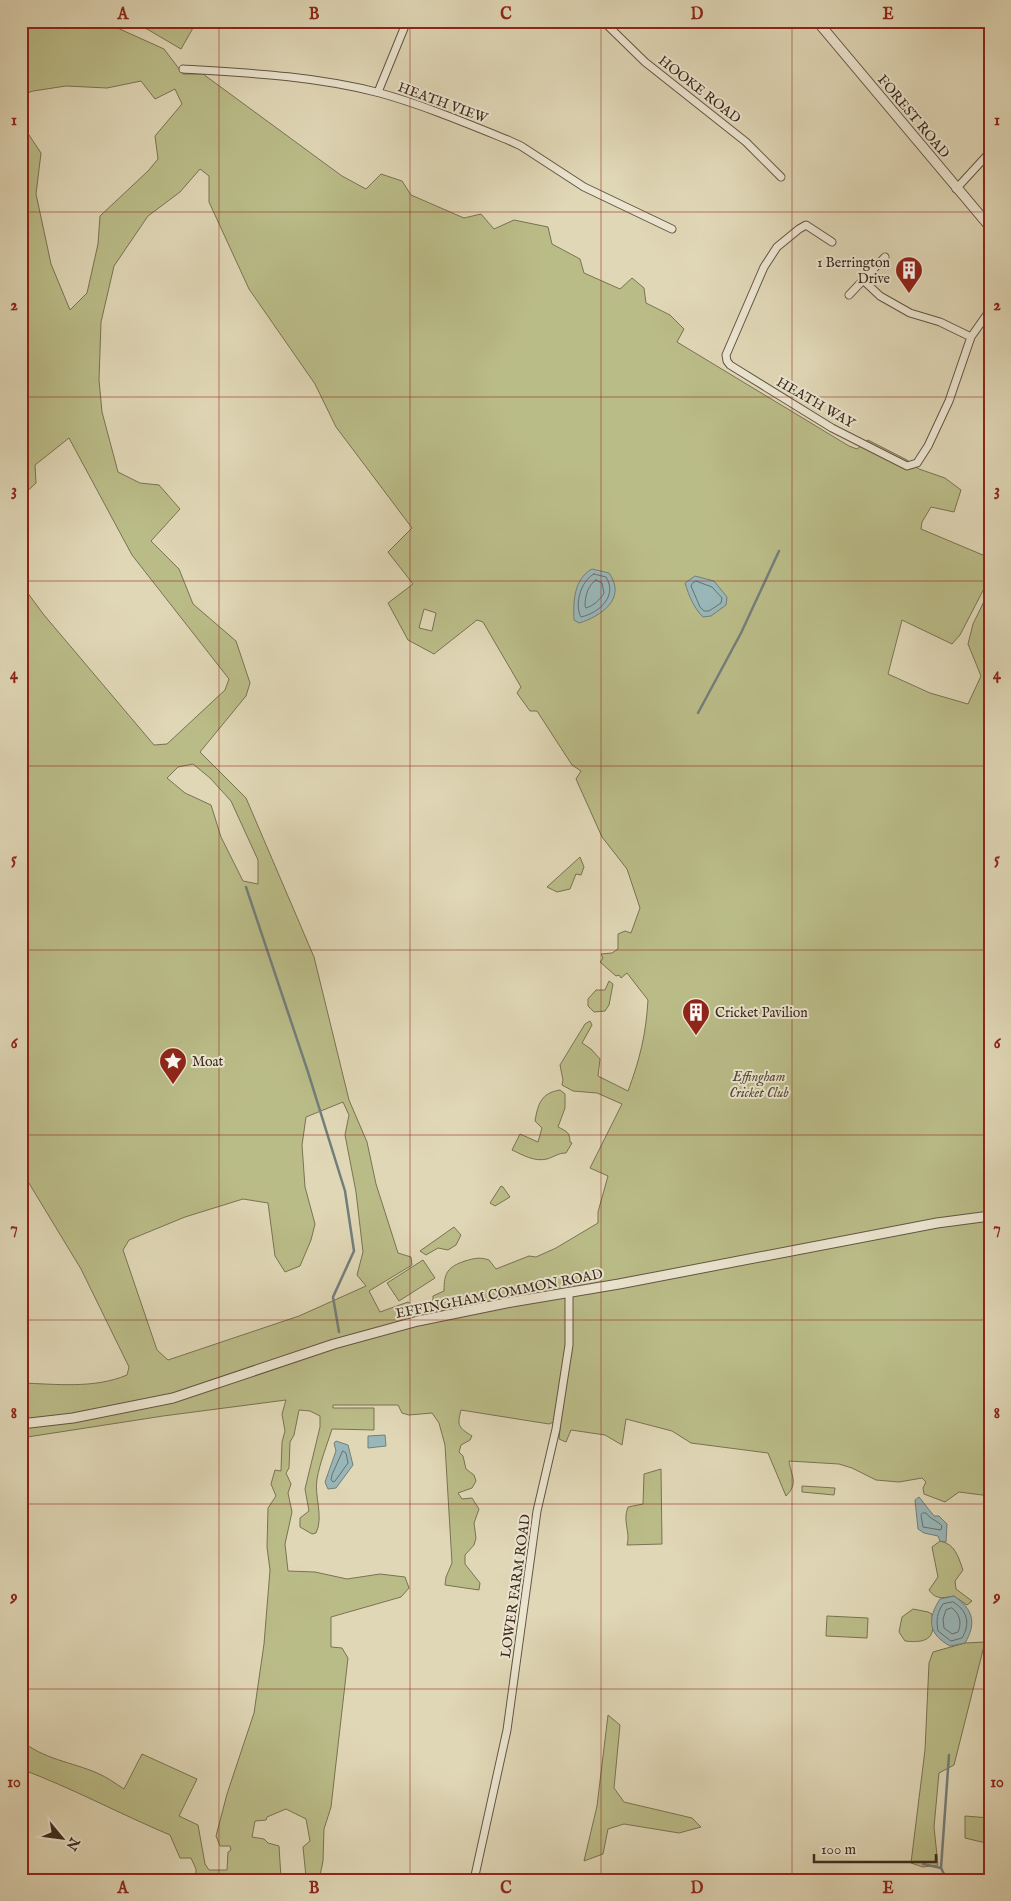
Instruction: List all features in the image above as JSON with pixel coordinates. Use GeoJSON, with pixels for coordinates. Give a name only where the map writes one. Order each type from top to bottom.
{"type":"FeatureCollection","features":[{"type":"Feature","properties":{"kind":"street"},"geometry":{"type":"LineString","coordinates":[[378,92],[407,21]]}},
{"type":"Feature","properties":{"kind":"street","name":"HOOKE ROAD"},"geometry":{"type":"LineString","coordinates":[[603,21],[652,68],[746,142],[780,177]]}},
{"type":"Feature","properties":{"kind":"street","name":"FOREST ROAD"},"geometry":{"type":"LineString","coordinates":[[821,23],[990,227]]}},
{"type":"Feature","properties":{"kind":"street","name":"HEATH VIEW"},"geometry":{"type":"LineString","coordinates":[[184,69],[286,76],[378,92],[415,104],[521,146],[584,187],[672,229]]}},
{"type":"Feature","properties":{"kind":"street"},"geometry":{"type":"LineString","coordinates":[[956,188],[990,152]]}},
{"type":"Feature","properties":{"kind":"street","name":"HEATH WAY"},"geometry":{"type":"LineString","coordinates":[[832,242],[806,225],[799,228],[777,247],[764,267],[726,355],[728,363],[832,428],[910,466],[919,461],[935,432],[949,401],[971,337],[990,310]]}},
{"type":"Feature","properties":{"kind":"street"},"geometry":{"type":"LineString","coordinates":[[849,295],[886,257]]}},
{"type":"Feature","properties":{"kind":"street"},"geometry":{"type":"LineString","coordinates":[[863,280],[880,296],[910,313],[940,322],[971,337]]}},
{"type":"Feature","properties":{"kind":"street","name":"EFFINGHAM COMMON ROAD"},"geometry":{"type":"LineString","coordinates":[[21,1424],[73,1418],[173,1398],[312,1351],[379,1331],[506,1303],[569,1294],[928,1224],[990,1216]]}},
{"type":"Feature","properties":{"kind":"street","name":"LOWER FARM ROAD"},"geometry":{"type":"LineString","coordinates":[[474,1880],[507,1730],[537,1511],[556,1429],[569,1344],[569,1294]]}},
{"type":"Feature","properties":{"kind":"green space","name":"Effingham Cricket Club"},"geometry":{"type":"Polygon","coordinates":[[[21,21],[102,21],[164,49],[183,74],[203,74],[342,176],[366,189],[381,174],[402,181],[411,195],[464,218],[481,214],[494,229],[514,220],[548,227],[552,244],[580,259],[584,273],[620,289],[632,278],[644,288],[646,303],[670,315],[684,329],[677,342],[849,446],[857,449],[868,440],[907,460],[919,469],[945,478],[961,490],[954,512],[931,507],[922,522],[921,529],[990,558],[990,577],[960,635],[952,644],[902,620],[888,674],[930,693],[968,704],[981,676],[968,644],[973,624],[990,589],[990,697],[984,711],[990,713],[990,1496],[959,1492],[945,1502],[924,1494],[923,1488],[926,1482],[922,1478],[899,1482],[876,1480],[839,1464],[789,1461],[793,1483],[786,1496],[768,1453],[691,1443],[672,1431],[626,1419],[622,1445],[605,1435],[571,1430],[566,1442],[559,1439],[561,1419],[549,1424],[461,1410],[460,1426],[472,1436],[470,1440],[461,1445],[459,1452],[463,1456],[466,1469],[474,1475],[476,1481],[472,1488],[458,1493],[462,1499],[472,1498],[479,1509],[474,1523],[476,1538],[474,1545],[465,1555],[465,1564],[480,1583],[479,1590],[445,1585],[452,1563],[445,1445],[439,1423],[432,1413],[409,1415],[402,1413],[398,1405],[333,1405],[333,1408],[374,1408],[374,1430],[332,1429],[317,1479],[319,1520],[316,1533],[312,1534],[300,1527],[300,1518],[309,1511],[305,1489],[320,1427],[320,1416],[310,1411],[299,1410],[294,1435],[290,1442],[289,1468],[286,1473],[291,1484],[288,1493],[292,1512],[285,1544],[288,1571],[315,1572],[347,1579],[380,1574],[405,1577],[409,1588],[401,1597],[331,1617],[331,1647],[342,1648],[348,1658],[331,1807],[324,1829],[323,1861],[319,1880],[293,1880],[292,1878],[306,1877],[303,1847],[310,1841],[306,1819],[286,1809],[267,1817],[266,1820],[255,1821],[252,1837],[264,1839],[268,1843],[279,1846],[281,1878],[285,1877],[286,1880],[196,1880],[196,1869],[191,1858],[180,1858],[170,1835],[59,1784],[21,1769],[21,1740],[38,1752],[97,1773],[124,1789],[142,1754],[197,1779],[179,1816],[198,1825],[205,1864],[209,1870],[227,1870],[230,1846],[220,1846],[216,1836],[227,1794],[254,1713],[264,1644],[270,1570],[267,1547],[268,1508],[276,1496],[271,1484],[275,1470],[281,1471],[282,1442],[285,1431],[282,1414],[286,1400],[163,1416],[21,1438],[21,1383],[88,1384],[127,1375],[129,1367],[81,1269],[21,1170],[21,584],[44,615],[154,745],[167,744],[225,690],[229,679],[132,555],[69,438],[35,465],[36,483],[21,497],[21,123],[41,153],[36,194],[51,264],[70,310],[87,293],[98,244],[100,216],[148,171],[158,159],[155,136],[182,104],[175,89],[155,99],[141,81],[107,88],[66,86],[33,91],[21,95],[21,21]],[[200,169],[180,192],[148,216],[114,266],[101,322],[99,380],[102,412],[118,472],[140,483],[159,485],[180,509],[151,541],[179,569],[193,604],[236,641],[250,683],[246,696],[200,752],[246,798],[314,957],[349,1100],[367,1142],[376,1184],[398,1253],[411,1257],[412,1265],[369,1291],[380,1312],[408,1302],[415,1307],[433,1300],[433,1296],[444,1291],[448,1271],[459,1263],[483,1258],[489,1260],[496,1269],[529,1256],[536,1257],[556,1248],[598,1223],[598,1212],[608,1176],[590,1168],[622,1104],[597,1093],[573,1091],[562,1085],[560,1065],[585,1024],[590,1021],[592,1025],[582,1043],[600,1059],[598,1076],[628,1091],[642,1046],[648,1000],[627,973],[621,978],[619,975],[616,976],[600,962],[603,958],[601,954],[612,953],[618,949],[618,934],[625,931],[631,933],[640,908],[627,869],[602,837],[576,779],[581,771],[572,765],[537,711],[530,711],[517,693],[521,687],[483,622],[477,620],[434,654],[408,640],[388,603],[413,584],[388,552],[412,528],[336,427],[315,384],[249,289],[209,202],[209,176],[200,169]],[[424,609],[419,628],[432,631],[436,613],[424,609]],[[193,764],[178,767],[167,778],[185,793],[211,805],[221,837],[243,881],[258,884],[258,860],[231,801],[210,778],[193,764]],[[343,1102],[306,1117],[302,1145],[305,1187],[315,1224],[311,1240],[300,1266],[285,1272],[275,1256],[268,1203],[243,1199],[185,1217],[129,1240],[123,1250],[157,1350],[168,1360],[299,1316],[366,1286],[357,1275],[363,1252],[356,1192],[345,1135],[349,1115],[343,1102]]]}},
{"type":"Feature","properties":{"kind":"green space"},"geometry":{"type":"Polygon","coordinates":[[[127,21],[197,21],[181,49],[147,29],[127,21]]]}},
{"type":"Feature","properties":{"kind":"green space"},"geometry":{"type":"Polygon","coordinates":[[[580,857],[584,867],[581,875],[576,874],[570,889],[557,892],[547,887],[580,857]]]}},
{"type":"Feature","properties":{"kind":"green space"},"geometry":{"type":"Polygon","coordinates":[[[609,981],[613,984],[609,1005],[605,1011],[594,1012],[588,1006],[588,999],[596,990],[605,990],[609,981]]]}},
{"type":"Feature","properties":{"kind":"green space"},"geometry":{"type":"Polygon","coordinates":[[[560,1090],[565,1094],[565,1108],[558,1127],[567,1132],[572,1143],[566,1153],[538,1160],[512,1150],[520,1134],[538,1142],[542,1128],[535,1121],[539,1105],[548,1094],[560,1090]]]}},
{"type":"Feature","properties":{"kind":"green space"},"geometry":{"type":"Polygon","coordinates":[[[501,1186],[510,1197],[495,1206],[490,1203],[501,1186]]]}},
{"type":"Feature","properties":{"kind":"green space"},"geometry":{"type":"Polygon","coordinates":[[[454,1227],[461,1235],[456,1245],[448,1250],[438,1248],[426,1255],[420,1251],[454,1227]]]}},
{"type":"Feature","properties":{"kind":"green space"},"geometry":{"type":"Polygon","coordinates":[[[423,1260],[435,1278],[399,1301],[387,1283],[423,1260]]]}},
{"type":"Feature","properties":{"kind":"green space"},"geometry":{"type":"Polygon","coordinates":[[[661,1469],[662,1544],[627,1545],[626,1512],[628,1507],[643,1504],[644,1474],[661,1469]]]}},
{"type":"Feature","properties":{"kind":"green space"},"geometry":{"type":"Polygon","coordinates":[[[802,1486],[835,1488],[834,1495],[802,1492],[802,1486]]]}},
{"type":"Feature","properties":{"kind":"green space"},"geometry":{"type":"Polygon","coordinates":[[[940,1541],[953,1548],[959,1560],[963,1570],[955,1581],[956,1589],[972,1601],[967,1605],[954,1596],[937,1597],[929,1590],[938,1577],[932,1547],[940,1541]]]}},
{"type":"Feature","properties":{"kind":"green space"},"geometry":{"type":"Polygon","coordinates":[[[913,1609],[932,1614],[933,1630],[925,1640],[905,1641],[899,1632],[902,1617],[913,1609]]]}},
{"type":"Feature","properties":{"kind":"green space"},"geometry":{"type":"Polygon","coordinates":[[[827,1616],[868,1618],[867,1638],[826,1636],[827,1616]]]}},
{"type":"Feature","properties":{"kind":"green space"},"geometry":{"type":"Polygon","coordinates":[[[985,1642],[954,1765],[939,1773],[934,1827],[938,1865],[923,1867],[911,1863],[925,1750],[929,1663],[933,1652],[965,1643],[985,1642]]]}},
{"type":"Feature","properties":{"kind":"green space"},"geometry":{"type":"Polygon","coordinates":[[[608,1715],[620,1725],[614,1788],[624,1802],[692,1818],[701,1827],[679,1833],[624,1824],[608,1829],[603,1854],[584,1861],[597,1806],[608,1715]]]}},
{"type":"Feature","properties":{"kind":"green space"},"geometry":{"type":"Polygon","coordinates":[[[965,1816],[990,1818],[990,1844],[965,1838],[965,1816]]]}},
{"type":"Feature","properties":{"kind":"water"},"geometry":{"type":"Polygon","coordinates":[[[592,569],[609,573],[614,582],[615,590],[609,605],[603,611],[579,623],[574,620],[576,591],[581,579],[592,569]]]}},
{"type":"Feature","properties":{"kind":"water"},"geometry":{"type":"Polygon","coordinates":[[[695,576],[714,581],[727,597],[726,605],[711,616],[703,617],[694,606],[688,593],[685,583],[695,576]]]}},
{"type":"Feature","properties":{"kind":"water"},"geometry":{"type":"Polygon","coordinates":[[[385,1435],[386,1446],[368,1448],[368,1436],[385,1435]]]}},
{"type":"Feature","properties":{"kind":"water"},"geometry":{"type":"Polygon","coordinates":[[[336,1441],[348,1445],[353,1465],[336,1488],[328,1489],[325,1482],[336,1451],[334,1443],[336,1441]]]}},
{"type":"Feature","properties":{"kind":"water"},"geometry":{"type":"Polygon","coordinates":[[[919,1497],[934,1516],[939,1516],[947,1524],[946,1542],[940,1541],[938,1536],[924,1533],[918,1529],[915,1500],[919,1497]]]}},
{"type":"Feature","properties":{"kind":"water"},"geometry":{"type":"Polygon","coordinates":[[[954,1596],[969,1611],[972,1623],[965,1643],[950,1646],[937,1636],[932,1626],[932,1619],[940,1599],[954,1596]]]}},
{"type":"Feature","properties":{"kind":"waterway"},"geometry":{"type":"LineString","coordinates":[[698,713],[741,633],[779,551]]}},
{"type":"Feature","properties":{"kind":"waterway"},"geometry":{"type":"LineString","coordinates":[[246,887],[308,1072],[345,1191],[354,1251],[333,1297],[339,1332]]}},
{"type":"Feature","properties":{"kind":"waterway"},"geometry":{"type":"LineString","coordinates":[[941,1868],[949,1755]]}},
{"type":"Feature","properties":{"kind":"waterway"},"geometry":{"type":"LineString","coordinates":[[923,1864],[941,1868],[947,1880]]}},
{"type":"Feature","properties":{"kind":"place","name":"1 Berrington Drive"},"geometry":{"type":"Point","coordinates":[909,294]}},
{"type":"Feature","properties":{"kind":"place","name":"Cricket Pavilion"},"geometry":{"type":"Point","coordinates":[696,1036]}},
{"type":"Feature","properties":{"kind":"place","name":"Moat"},"geometry":{"type":"Point","coordinates":[173,1085]}}]}
